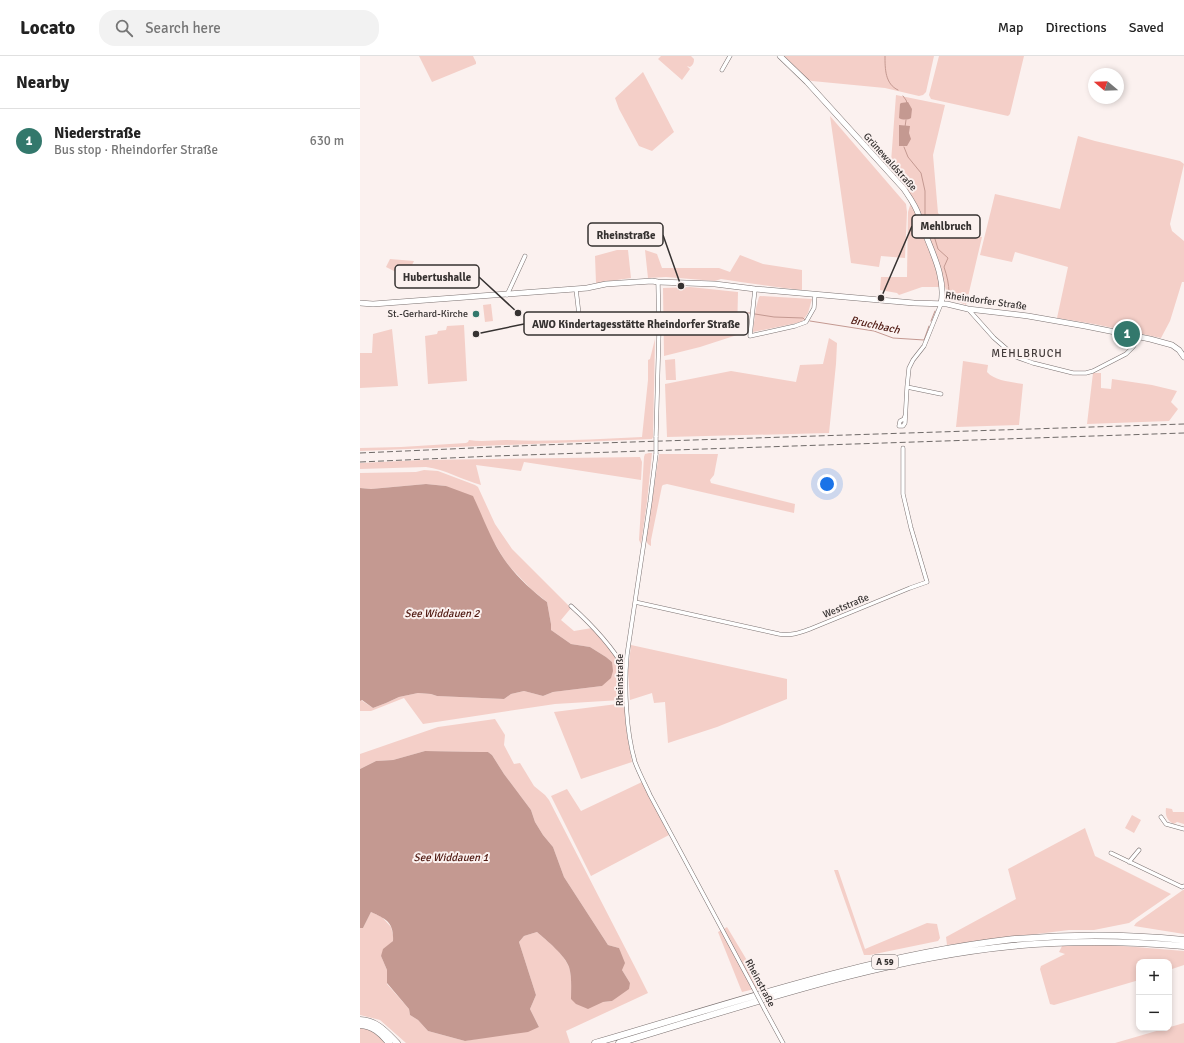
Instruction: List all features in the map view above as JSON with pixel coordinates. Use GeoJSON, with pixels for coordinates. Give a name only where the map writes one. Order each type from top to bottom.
{"type":"FeatureCollection","features":[{"type":"Feature","properties":{"kind":"highway","name":"A 59"},"geometry":{"type":"LineString","coordinates":[[595,1043],[824,976],[907,956],[946,949],[1007,940],[1074,936],[1126,936],[1184,940]]}},
{"type":"Feature","properties":{"kind":"highway","name":"A 59"},"geometry":{"type":"LineString","coordinates":[[619,1043],[748,1004],[822,984],[882,968],[952,954],[1010,946],[1074,942],[1122,942],[1184,946]]}},
{"type":"Feature","properties":{"kind":"highway"},"geometry":{"type":"LineString","coordinates":[[360,1020],[378,1025],[384,1029],[397,1043]]}},
{"type":"Feature","properties":{"kind":"highway"},"geometry":{"type":"LineString","coordinates":[[360,1025],[375,1029],[389,1043]]}},
{"type":"Feature","properties":{"kind":"main road","name":"Grünewaldstraße"},"geometry":{"type":"LineString","coordinates":[[780,56],[807,82],[904,189],[911,199],[919,215],[923,230],[934,254],[943,294],[941,304]]}},
{"type":"Feature","properties":{"kind":"main road","name":"Rheindorfer Straße"},"geometry":{"type":"LineString","coordinates":[[360,304],[506,295],[587,288],[598,285],[629,282],[652,281],[715,284],[914,304],[941,304],[1030,317],[1139,337],[1172,345],[1179,350],[1184,357]]}},
{"type":"Feature","properties":{"kind":"street"},"geometry":{"type":"LineString","coordinates":[[722,70],[730,56]]}},
{"type":"Feature","properties":{"kind":"street"},"geometry":{"type":"LineString","coordinates":[[506,295],[525,256]]}},
{"type":"Feature","properties":{"kind":"street","name":"Rheinstraße"},"geometry":{"type":"LineString","coordinates":[[658,282],[656,454],[636,602],[627,655],[626,670],[628,727],[635,762],[657,809],[783,1043]]}},
{"type":"Feature","properties":{"kind":"street"},"geometry":{"type":"LineString","coordinates":[[576,289],[580,323]]}},
{"type":"Feature","properties":{"kind":"street"},"geometry":{"type":"LineString","coordinates":[[755,289],[750,336],[795,326],[806,322],[814,308],[815,295]]}},
{"type":"Feature","properties":{"kind":"street"},"geometry":{"type":"LineString","coordinates":[[905,416],[910,368],[924,346],[941,304]]}},
{"type":"Feature","properties":{"kind":"street"},"geometry":{"type":"LineString","coordinates":[[968,309],[994,338],[1016,357],[1073,373],[1086,373],[1093,371],[1126,354],[1133,347],[1139,337]]}},
{"type":"Feature","properties":{"kind":"street"},"geometry":{"type":"LineString","coordinates":[[907,387],[941,394]]}},
{"type":"Feature","properties":{"kind":"street","name":"Weststraße"},"geometry":{"type":"LineString","coordinates":[[636,602],[790,636],[927,582],[911,528],[903,494],[903,448]]}},
{"type":"Feature","properties":{"kind":"street"},"geometry":{"type":"LineString","coordinates":[[571,606],[592,626],[619,658],[626,670]]}},
{"type":"Feature","properties":{"kind":"street"},"geometry":{"type":"LineString","coordinates":[[619,658],[627,655]]}},
{"type":"Feature","properties":{"kind":"street"},"geometry":{"type":"LineString","coordinates":[[1161,817],[1166,824],[1184,829]]}},
{"type":"Feature","properties":{"kind":"street"},"geometry":{"type":"LineString","coordinates":[[1129,862],[1139,850]]}},
{"type":"Feature","properties":{"kind":"street"},"geometry":{"type":"LineString","coordinates":[[1111,853],[1182,887],[1184,886]]}},
{"type":"Feature","properties":{"kind":"shaded area"},"geometry":{"type":"Polygon","coordinates":[[[419,56],[473,56],[476,64],[432,82],[419,56]]]}},
{"type":"Feature","properties":{"kind":"shaded area"},"geometry":{"type":"Polygon","coordinates":[[[661,56],[691,56],[694,59],[694,62],[690,67],[687,66],[690,69],[682,80],[658,59],[661,56]]]}},
{"type":"Feature","properties":{"kind":"shaded area"},"geometry":{"type":"Polygon","coordinates":[[[784,56],[934,56],[926,92],[919,96],[885,88],[808,80],[784,56]]]}},
{"type":"Feature","properties":{"kind":"shaded area"},"geometry":{"type":"Polygon","coordinates":[[[939,56],[1024,56],[1010,114],[1008,116],[931,99],[929,95],[939,56]]]}},
{"type":"Feature","properties":{"kind":"shaded area"},"geometry":{"type":"Polygon","coordinates":[[[643,72],[674,132],[652,151],[639,146],[619,109],[615,98],[643,72]]]}},
{"type":"Feature","properties":{"kind":"shaded area"},"geometry":{"type":"Polygon","coordinates":[[[896,95],[945,105],[933,155],[938,213],[947,222],[965,233],[982,237],[966,305],[948,297],[945,287],[922,287],[899,295],[897,293],[880,290],[881,277],[907,277],[908,212],[912,199],[881,160],[891,162],[896,95]]]}},
{"type":"Feature","properties":{"kind":"shaded area"},"geometry":{"type":"Polygon","coordinates":[[[830,116],[906,204],[905,258],[881,256],[879,267],[851,263],[830,116]]]}},
{"type":"Feature","properties":{"kind":"shaded area"},"geometry":{"type":"Polygon","coordinates":[[[1078,136],[1180,161],[1184,164],[1170,224],[1172,231],[1184,241],[1184,282],[1182,282],[1170,321],[1161,338],[1057,318],[1068,267],[1015,252],[1012,262],[980,255],[995,194],[1060,209],[1078,136]]]}},
{"type":"Feature","properties":{"kind":"shaded area"},"geometry":{"type":"Polygon","coordinates":[[[617,250],[628,250],[631,278],[596,283],[595,256],[617,250]]]}},
{"type":"Feature","properties":{"kind":"shaded area"},"geometry":{"type":"Polygon","coordinates":[[[645,250],[657,254],[662,268],[719,268],[730,272],[740,255],[763,264],[802,270],[802,290],[721,279],[715,281],[666,277],[648,278],[645,250]]]}},
{"type":"Feature","properties":{"kind":"shaded area"},"geometry":{"type":"Polygon","coordinates":[[[390,259],[414,261],[406,277],[386,267],[390,259]]]}},
{"type":"Feature","properties":{"kind":"shaded area"},"geometry":{"type":"Polygon","coordinates":[[[690,287],[738,292],[737,335],[700,347],[664,356],[663,288],[690,287]]]}},
{"type":"Feature","properties":{"kind":"shaded area"},"geometry":{"type":"Polygon","coordinates":[[[760,296],[812,299],[808,313],[802,322],[753,332],[756,308],[760,296]]]}},
{"type":"Feature","properties":{"kind":"shaded area"},"geometry":{"type":"Polygon","coordinates":[[[491,304],[493,321],[485,322],[483,305],[491,304]]]}},
{"type":"Feature","properties":{"kind":"shaded area"},"geometry":{"type":"Polygon","coordinates":[[[464,325],[467,381],[428,384],[425,336],[437,334],[438,331],[446,330],[447,326],[464,325]]]}},
{"type":"Feature","properties":{"kind":"shaded area"},"geometry":{"type":"Polygon","coordinates":[[[392,329],[398,386],[360,388],[360,353],[372,353],[373,334],[392,329]]]}},
{"type":"Feature","properties":{"kind":"shaded area"},"geometry":{"type":"Polygon","coordinates":[[[829,338],[837,343],[829,433],[667,437],[665,384],[731,371],[796,382],[800,365],[823,364],[829,338]]]}},
{"type":"Feature","properties":{"kind":"shaded area"},"geometry":{"type":"Polygon","coordinates":[[[655,339],[652,439],[360,451],[360,448],[466,443],[469,440],[523,441],[642,437],[648,380],[648,360],[650,359],[655,339]]]}},
{"type":"Feature","properties":{"kind":"shaded area"},"geometry":{"type":"Polygon","coordinates":[[[675,359],[676,380],[666,380],[665,360],[675,359]]]}},
{"type":"Feature","properties":{"kind":"shaded area"},"geometry":{"type":"Polygon","coordinates":[[[963,361],[988,365],[987,372],[990,375],[1004,381],[1023,384],[1019,425],[956,427],[963,361]]]}},
{"type":"Feature","properties":{"kind":"shaded area"},"geometry":{"type":"Polygon","coordinates":[[[1093,373],[1101,373],[1101,388],[1111,389],[1112,379],[1152,385],[1177,391],[1171,402],[1178,409],[1169,421],[1087,424],[1093,373]]]}},
{"type":"Feature","properties":{"kind":"shaded area"},"geometry":{"type":"Polygon","coordinates":[[[652,453],[641,544],[639,540],[644,457],[645,454],[652,453]]]}},
{"type":"Feature","properties":{"kind":"shaded area"},"geometry":{"type":"Polygon","coordinates":[[[659,454],[718,454],[714,475],[710,480],[711,483],[795,504],[794,513],[667,484],[662,486],[650,546],[646,540],[659,454]]]}},
{"type":"Feature","properties":{"kind":"shaded area"},"geometry":{"type":"Polygon","coordinates":[[[640,457],[642,462],[641,480],[524,462],[521,471],[476,465],[481,485],[440,470],[426,467],[360,469],[360,463],[421,460],[640,457]]]}},
{"type":"Feature","properties":{"kind":"shaded area"},"geometry":{"type":"Polygon","coordinates":[[[424,470],[438,471],[478,487],[495,524],[512,549],[571,608],[561,620],[574,631],[592,628],[618,658],[624,670],[626,696],[621,700],[555,704],[423,724],[404,698],[371,711],[360,711],[361,700],[373,708],[399,697],[418,693],[437,696],[504,699],[511,694],[524,691],[543,696],[553,692],[602,686],[612,662],[590,647],[571,644],[551,630],[547,602],[531,589],[510,567],[495,544],[446,486],[426,484],[371,489],[360,488],[360,473],[416,472],[424,470]]]}},
{"type":"Feature","properties":{"kind":"shaded area"},"geometry":{"type":"Polygon","coordinates":[[[631,645],[787,679],[787,699],[717,727],[668,743],[665,702],[654,703],[652,693],[630,700],[628,671],[631,645]]]}},
{"type":"Feature","properties":{"kind":"shaded area"},"geometry":{"type":"Polygon","coordinates":[[[625,703],[626,727],[632,762],[581,779],[554,712],[625,703]]]}},
{"type":"Feature","properties":{"kind":"shaded area"},"geometry":{"type":"Polygon","coordinates":[[[495,719],[505,735],[504,745],[514,764],[520,763],[534,786],[549,800],[648,993],[566,1031],[570,1043],[406,1043],[380,1020],[360,1015],[360,928],[363,928],[371,912],[382,917],[391,927],[393,935],[393,941],[381,956],[387,970],[387,984],[409,1009],[410,1015],[418,1020],[428,1031],[465,1041],[539,1027],[530,1009],[536,995],[519,942],[524,936],[537,932],[555,948],[567,962],[571,975],[571,999],[603,1002],[612,1001],[630,983],[622,970],[619,948],[608,945],[564,877],[553,847],[535,822],[531,810],[504,774],[492,755],[488,752],[425,751],[393,760],[376,761],[360,769],[360,754],[438,727],[495,719]]]}},
{"type":"Feature","properties":{"kind":"shaded area"},"geometry":{"type":"Polygon","coordinates":[[[642,782],[669,835],[591,876],[551,796],[567,789],[581,811],[642,782]]]}},
{"type":"Feature","properties":{"kind":"shaded area"},"geometry":{"type":"Polygon","coordinates":[[[1166,808],[1172,809],[1173,812],[1184,812],[1184,824],[1177,822],[1174,824],[1170,821],[1166,815],[1166,808]]]}},
{"type":"Feature","properties":{"kind":"shaded area"},"geometry":{"type":"Polygon","coordinates":[[[1132,815],[1141,820],[1134,833],[1125,828],[1132,815]]]}},
{"type":"Feature","properties":{"kind":"shaded area"},"geometry":{"type":"Polygon","coordinates":[[[1085,828],[1095,856],[1171,894],[1129,923],[1094,930],[1069,930],[947,945],[946,937],[1016,899],[1008,869],[1085,828]]]}},
{"type":"Feature","properties":{"kind":"shaded area"},"geometry":{"type":"Polygon","coordinates":[[[834,870],[838,870],[865,949],[927,923],[937,924],[940,938],[938,941],[864,955],[834,870]]]}},
{"type":"Feature","properties":{"kind":"shaded area"},"geometry":{"type":"Polygon","coordinates":[[[1183,890],[1184,934],[1134,926],[1136,923],[1183,890]]]}},
{"type":"Feature","properties":{"kind":"shaded area"},"geometry":{"type":"Polygon","coordinates":[[[727,927],[763,987],[742,992],[718,932],[727,927]]]}},
{"type":"Feature","properties":{"kind":"shaded area"},"geometry":{"type":"Polygon","coordinates":[[[1111,945],[1184,951],[1184,965],[1172,969],[1172,959],[1136,959],[1136,981],[1054,1005],[1050,1004],[1040,969],[1041,966],[1065,954],[1059,952],[1062,946],[1111,945]]]}},
{"type":"Feature","properties":{"kind":"shaded area"},"geometry":{"type":"Polygon","coordinates":[[[1184,1023],[1184,1043],[1115,1043],[1156,1031],[1172,1031],[1172,1026],[1184,1023]]]}},
{"type":"Feature","properties":{"kind":"shaded area"},"geometry":{"type":"Polygon","coordinates":[[[360,1026],[368,1028],[387,1043],[360,1043],[360,1026]]]}},
{"type":"Feature","properties":{"kind":"water"},"geometry":{"type":"Polygon","coordinates":[[[908,102],[912,109],[911,118],[900,119],[900,104],[908,102]]]}},
{"type":"Feature","properties":{"kind":"water"},"geometry":{"type":"Polygon","coordinates":[[[899,125],[910,126],[909,133],[911,139],[907,146],[899,146],[899,125]]]}},
{"type":"Feature","properties":{"kind":"water","name":"See Widdauen 2"},"geometry":{"type":"Polygon","coordinates":[[[426,484],[446,486],[473,496],[499,552],[513,571],[547,602],[551,630],[571,644],[590,647],[606,657],[612,662],[613,671],[611,678],[602,686],[553,692],[543,696],[524,691],[511,694],[504,699],[437,696],[418,693],[399,697],[373,708],[362,700],[360,701],[360,488],[371,489],[426,484]]]}},
{"type":"Feature","properties":{"kind":"water","name":"See Widdauen 1"},"geometry":{"type":"Polygon","coordinates":[[[425,751],[488,752],[492,755],[504,774],[531,810],[535,822],[553,847],[564,877],[608,945],[619,948],[625,963],[622,970],[630,983],[629,989],[612,1001],[603,1002],[588,1009],[576,1004],[571,999],[571,975],[567,962],[555,948],[537,932],[524,936],[519,942],[536,995],[530,1009],[539,1027],[528,1032],[465,1041],[428,1031],[418,1020],[410,1015],[409,1009],[387,983],[387,970],[381,956],[383,949],[393,941],[392,929],[390,925],[385,919],[371,912],[363,928],[360,928],[360,769],[376,761],[393,760],[425,751]]]}},
{"type":"Feature","properties":{"kind":"waterway","name":"Bruchbach"},"geometry":{"type":"LineString","coordinates":[[885,56],[888,80],[890,84],[898,90]]}},
{"type":"Feature","properties":{"kind":"waterway","name":"Bruchbach"},"geometry":{"type":"LineString","coordinates":[[903,96],[907,103]]}},
{"type":"Feature","properties":{"kind":"waterway","name":"Bruchbach"},"geometry":{"type":"LineString","coordinates":[[905,127],[906,120]]}},
{"type":"Feature","properties":{"kind":"waterway","name":"Bruchbach"},"geometry":{"type":"LineString","coordinates":[[904,147],[908,157],[921,173],[925,191],[925,221],[932,229],[938,249],[948,258],[944,267],[948,280],[949,293]]}},
{"type":"Feature","properties":{"kind":"waterway","name":"Bruchbach"},"geometry":{"type":"LineString","coordinates":[[931,321],[935,311]]}},
{"type":"Feature","properties":{"kind":"waterway","name":"Bruchbach"},"geometry":{"type":"LineString","coordinates":[[742,313],[750,313]]}},
{"type":"Feature","properties":{"kind":"waterway","name":"Bruchbach"},"geometry":{"type":"LineString","coordinates":[[755,314],[774,317],[803,318],[805,320]]}},
{"type":"Feature","properties":{"kind":"waterway","name":"Bruchbach"},"geometry":{"type":"LineString","coordinates":[[810,321],[874,331],[893,338],[924,340],[929,326]]}},
{"type":"Feature","properties":{"kind":"railway"},"geometry":{"type":"LineString","coordinates":[[360,453],[540,445],[1184,424]]}},
{"type":"Feature","properties":{"kind":"railway"},"geometry":{"type":"LineString","coordinates":[[360,462],[494,456],[1184,433]]}},
{"type":"Feature","properties":{"kind":"place","name":"Rheinstraße"},"geometry":{"type":"Point","coordinates":[681,286]}},
{"type":"Feature","properties":{"kind":"place","name":"Mehlbruch"},"geometry":{"type":"Point","coordinates":[881,298]}},
{"type":"Feature","properties":{"kind":"place","name":"Hubertushalle"},"geometry":{"type":"Point","coordinates":[518,313]}},
{"type":"Feature","properties":{"kind":"place","name":"St.-Gerhard-Kirche"},"geometry":{"type":"Point","coordinates":[476,314]}},
{"type":"Feature","properties":{"kind":"place","name":"AWO Kindertagesstätte Rheindorfer Straße"},"geometry":{"type":"Point","coordinates":[476,334]}},
{"type":"Feature","properties":{"kind":"place","name":"Niederstraße"},"geometry":{"type":"Point","coordinates":[1127,334]}},
{"type":"Feature","properties":{"kind":"district","name":"MEHLBRUCH"},"geometry":{"type":"Point","coordinates":[1027,353]}}]}
